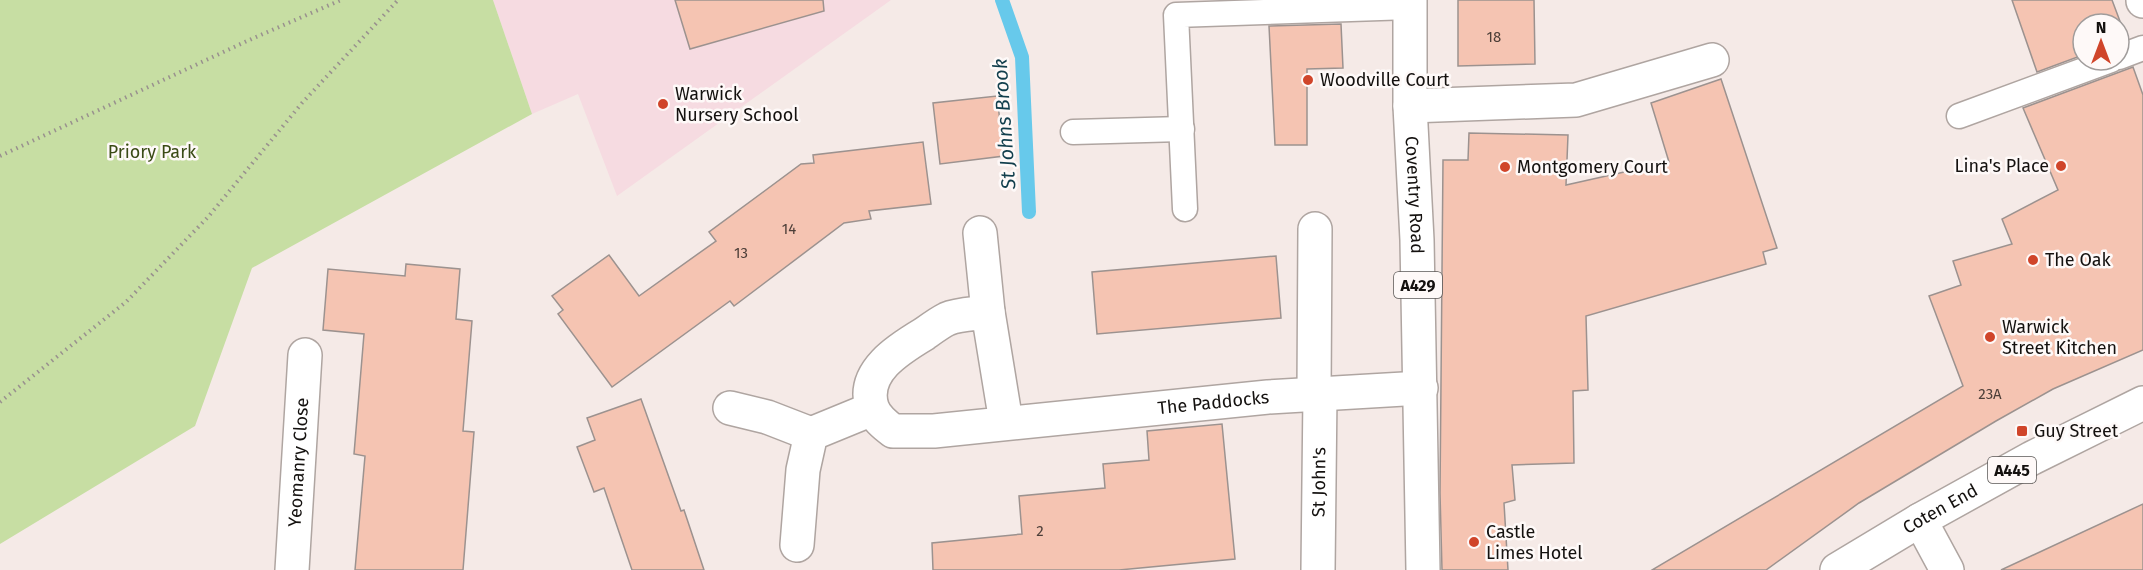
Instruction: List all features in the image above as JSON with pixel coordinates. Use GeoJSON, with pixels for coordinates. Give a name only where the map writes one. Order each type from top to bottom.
{"type":"FeatureCollection","features":[{"type":"Feature","properties":{"kind":"street","name":"Coventry Road"},"geometry":{"type":"LineString","coordinates":[[1410,3],[1410,106],[1421,388],[1423,570]]}},
{"type":"Feature","properties":{"kind":"street"},"geometry":{"type":"LineString","coordinates":[[1410,106],[1576,100],[1712,60]]}},
{"type":"Feature","properties":{"kind":"street","name":"St John's"},"geometry":{"type":"LineString","coordinates":[[1315,229],[1318,570]]}},
{"type":"Feature","properties":{"kind":"street"},"geometry":{"type":"LineString","coordinates":[[980,233],[988,312],[1006,422]]}},
{"type":"Feature","properties":{"kind":"street"},"geometry":{"type":"LineString","coordinates":[[730,408],[767,417],[811,434],[872,409],[870,394],[873,380],[880,367],[891,356],[949,318],[988,312]]}},
{"type":"Feature","properties":{"kind":"street","name":"Yeomanry Close"},"geometry":{"type":"LineString","coordinates":[[292,570],[305,355]]}},
{"type":"Feature","properties":{"kind":"street","name":"The Paddocks"},"geometry":{"type":"LineString","coordinates":[[872,409],[880,420],[893,431],[934,431],[1006,422],[1317,393],[1421,388]]}},
{"type":"Feature","properties":{"kind":"street","name":"Coten End"},"geometry":{"type":"LineString","coordinates":[[1837,570],[1920,520],[2032,458],[2143,404]]}},
{"type":"Feature","properties":{"kind":"street"},"geometry":{"type":"LineString","coordinates":[[797,545],[803,470],[811,434]]}},
{"type":"Feature","properties":{"kind":"street"},"geometry":{"type":"LineString","coordinates":[[1920,520],[1947,570]]}},
{"type":"Feature","properties":{"kind":"lane"},"geometry":{"type":"LineString","coordinates":[[1185,209],[1176,15],[1410,3]]}},
{"type":"Feature","properties":{"kind":"lane"},"geometry":{"type":"LineString","coordinates":[[1959,116],[2078,72]]}},
{"type":"Feature","properties":{"kind":"lane"},"geometry":{"type":"LineString","coordinates":[[1073,132],[1182,129]]}},
{"type":"Feature","properties":{"kind":"path"},"geometry":{"type":"LineString","coordinates":[[0,156],[247,41],[341,0]]}},
{"type":"Feature","properties":{"kind":"path"},"geometry":{"type":"LineString","coordinates":[[0,402],[126,302],[208,217],[302,103],[398,0]]}},
{"type":"Feature","properties":{"kind":"shaded area","name":"Warwick Nursery School"},"geometry":{"type":"Polygon","coordinates":[[[493,0],[891,0],[617,196],[578,94],[532,114],[493,0]]]}},
{"type":"Feature","properties":{"kind":"green space","name":"Priory Park"},"geometry":{"type":"Polygon","coordinates":[[[0,0],[493,0],[532,114],[252,268],[195,426],[0,544],[0,0]]]}},
{"type":"Feature","properties":{"kind":"building"},"geometry":{"type":"Polygon","coordinates":[[[675,0],[823,0],[824,11],[690,49],[675,0]]]}},
{"type":"Feature","properties":{"kind":"building"},"geometry":{"type":"Polygon","coordinates":[[[1458,0],[1534,0],[1535,64],[1458,66],[1458,0]]]}},
{"type":"Feature","properties":{"kind":"building"},"geometry":{"type":"Polygon","coordinates":[[[2012,0],[2112,0],[2116,12],[2071,12],[2071,59],[2037,72],[2012,0]]]}},
{"type":"Feature","properties":{"kind":"building","name":"Woodville Court"},"geometry":{"type":"Polygon","coordinates":[[[1341,24],[1343,68],[1307,69],[1307,145],[1275,145],[1269,26],[1341,24]]]}},
{"type":"Feature","properties":{"kind":"building"},"geometry":{"type":"Polygon","coordinates":[[[2133,67],[2143,95],[2143,350],[2053,389],[1996,421],[1859,503],[1766,570],[1652,570],[1963,386],[1929,296],[1961,285],[1953,261],[2012,244],[2002,219],[2058,190],[2023,108],[2120,72],[2131,72],[2133,67]]]}},
{"type":"Feature","properties":{"kind":"building"},"geometry":{"type":"Polygon","coordinates":[[[1721,79],[1777,248],[1763,252],[1766,264],[1586,316],[1588,390],[1573,391],[1574,463],[1512,465],[1515,500],[1504,503],[1508,570],[1442,570],[1440,493],[1443,160],[1468,160],[1469,133],[1568,135],[1566,185],[1669,162],[1651,103],[1721,79]]]}},
{"type":"Feature","properties":{"kind":"building"},"geometry":{"type":"Polygon","coordinates":[[[997,96],[1004,156],[940,164],[933,103],[997,96]]]}},
{"type":"Feature","properties":{"kind":"building"},"geometry":{"type":"Polygon","coordinates":[[[923,142],[931,204],[869,211],[871,219],[844,223],[734,306],[730,301],[612,387],[558,314],[563,310],[552,296],[609,255],[639,296],[716,241],[709,232],[801,164],[814,163],[813,155],[923,142]]]}},
{"type":"Feature","properties":{"kind":"building"},"geometry":{"type":"Polygon","coordinates":[[[1276,256],[1281,318],[1097,334],[1092,272],[1276,256]]]}},
{"type":"Feature","properties":{"kind":"building"},"geometry":{"type":"Polygon","coordinates":[[[406,264],[460,269],[456,319],[472,321],[463,431],[474,432],[463,570],[355,570],[365,456],[354,454],[364,334],[323,330],[328,269],[405,276],[406,264]]]}},
{"type":"Feature","properties":{"kind":"building"},"geometry":{"type":"Polygon","coordinates":[[[641,399],[681,511],[684,510],[704,570],[632,570],[604,488],[594,492],[577,447],[595,440],[587,418],[641,399]]]}},
{"type":"Feature","properties":{"kind":"building"},"geometry":{"type":"Polygon","coordinates":[[[1222,424],[1235,559],[1119,570],[933,570],[932,543],[1022,534],[1019,496],[1105,488],[1103,464],[1149,460],[1147,431],[1222,424]]]}},
{"type":"Feature","properties":{"kind":"building"},"geometry":{"type":"Polygon","coordinates":[[[2143,504],[2143,570],[2001,570],[2143,504]]]}},
{"type":"Feature","properties":{"kind":"waterway","name":"St Johns Brook"},"geometry":{"type":"LineString","coordinates":[[1002,0],[1022,57],[1029,212]]}},
{"type":"Feature","properties":{"kind":"place","name":"Woodville Court"},"geometry":{"type":"Point","coordinates":[1308,80]}},
{"type":"Feature","properties":{"kind":"place","name":"Warwick Nursery School"},"geometry":{"type":"Point","coordinates":[663,104]}},
{"type":"Feature","properties":{"kind":"place","name":"Lina's Place"},"geometry":{"type":"Point","coordinates":[2061,166]}},
{"type":"Feature","properties":{"kind":"place","name":"Montgomery Court"},"geometry":{"type":"Point","coordinates":[1505,167]}},
{"type":"Feature","properties":{"kind":"place","name":"The Oak"},"geometry":{"type":"Point","coordinates":[2033,260]}},
{"type":"Feature","properties":{"kind":"place","name":"Warwick Street Kitchen"},"geometry":{"type":"Point","coordinates":[1990,337]}},
{"type":"Feature","properties":{"kind":"place","name":"Guy Street"},"geometry":{"type":"Point","coordinates":[2022,431]}},
{"type":"Feature","properties":{"kind":"place","name":"Castle Limes Hotel"},"geometry":{"type":"Point","coordinates":[1474,542]}}]}
